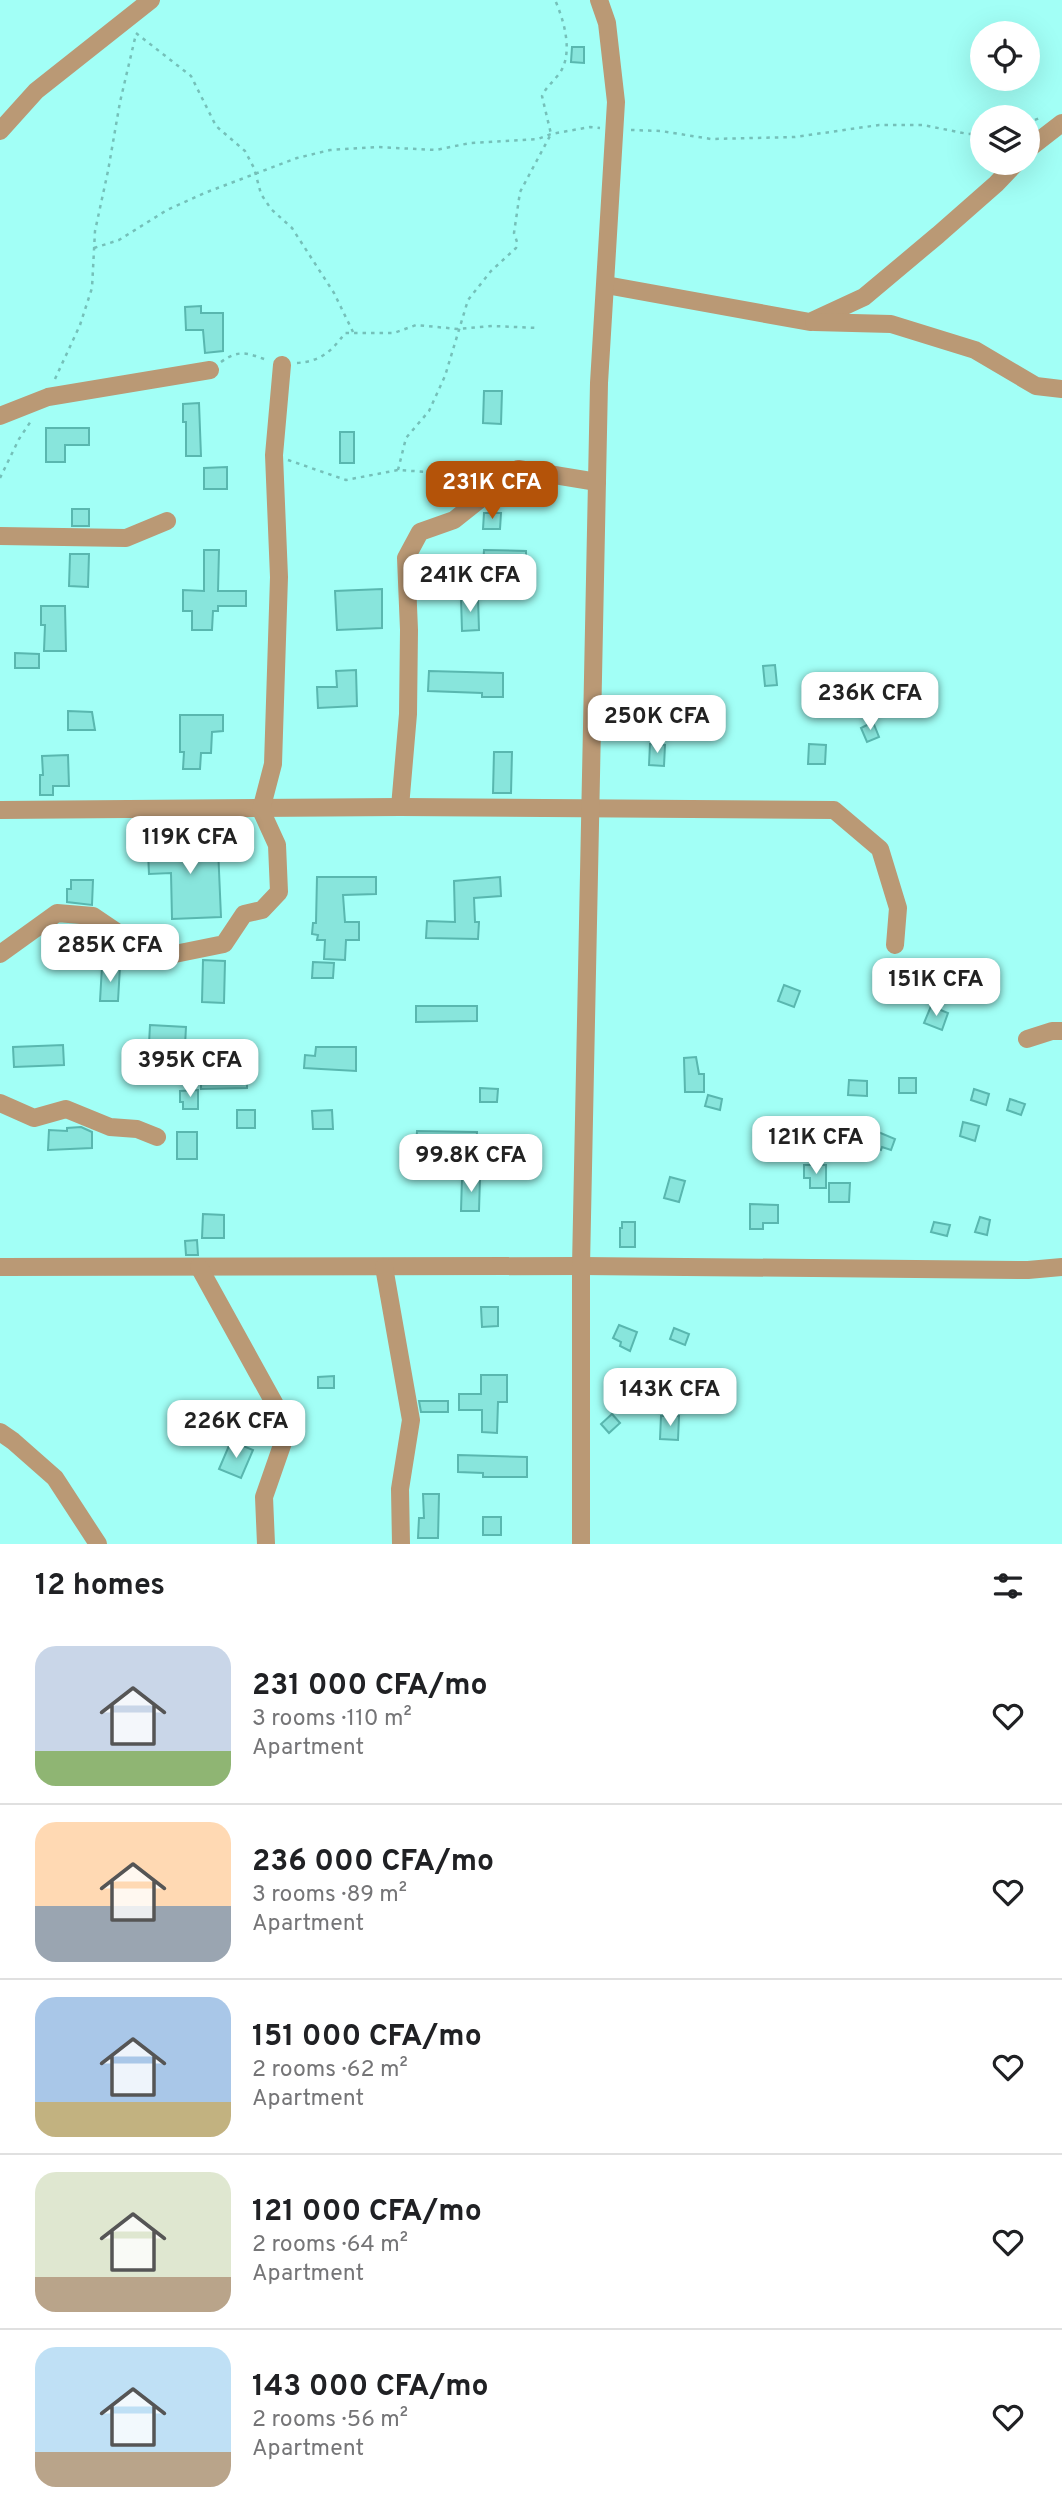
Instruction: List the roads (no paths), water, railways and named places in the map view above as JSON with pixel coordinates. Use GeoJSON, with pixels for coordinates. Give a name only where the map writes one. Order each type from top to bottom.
{"type":"FeatureCollection","features":[{"type":"Feature","properties":{"kind":"street"},"geometry":{"type":"LineString","coordinates":[[0,131],[36,91],[133,26],[151,0]]}},
{"type":"Feature","properties":{"kind":"street"},"geometry":{"type":"LineString","coordinates":[[581,1544],[581,1266],[597,482],[600,383],[617,102],[607,23],[599,0]]}},
{"type":"Feature","properties":{"kind":"street"},"geometry":{"type":"LineString","coordinates":[[1040,140],[1062,123]]}},
{"type":"Feature","properties":{"kind":"street"},"geometry":{"type":"LineString","coordinates":[[810,321],[864,297],[1005,175]]}},
{"type":"Feature","properties":{"kind":"street"},"geometry":{"type":"LineString","coordinates":[[606,285],[810,321],[891,324],[975,349],[1036,386],[1062,389]]}},
{"type":"Feature","properties":{"kind":"street"},"geometry":{"type":"LineString","coordinates":[[0,954],[57,913],[93,916],[155,958],[224,944],[244,914],[262,910],[279,891],[277,845],[261,810],[273,764],[279,577],[274,455],[282,365]]}},
{"type":"Feature","properties":{"kind":"street"},"geometry":{"type":"LineString","coordinates":[[0,416],[48,397],[210,370]]}},
{"type":"Feature","properties":{"kind":"street"},"geometry":{"type":"LineString","coordinates":[[400,807],[408,715],[406,558],[420,532],[454,520],[518,469],[597,482]]}},
{"type":"Feature","properties":{"kind":"street"},"geometry":{"type":"LineString","coordinates":[[0,536],[126,538],[167,521]]}},
{"type":"Feature","properties":{"kind":"street"},"geometry":{"type":"LineString","coordinates":[[0,810],[400,807],[834,810],[880,849],[898,908],[895,945]]}},
{"type":"Feature","properties":{"kind":"street"},"geometry":{"type":"LineString","coordinates":[[1027,1039],[1052,1031],[1062,1031]]}},
{"type":"Feature","properties":{"kind":"street"},"geometry":{"type":"LineString","coordinates":[[0,1103],[34,1118],[66,1109],[110,1127],[136,1129],[157,1138]]}},
{"type":"Feature","properties":{"kind":"street"},"geometry":{"type":"LineString","coordinates":[[0,1267],[1062,1268]]}},
{"type":"Feature","properties":{"kind":"street"},"geometry":{"type":"LineString","coordinates":[[199,1267],[288,1428],[264,1497],[266,1544]]}},
{"type":"Feature","properties":{"kind":"street"},"geometry":{"type":"LineString","coordinates":[[384,1267],[411,1420],[400,1489],[401,1544]]}},
{"type":"Feature","properties":{"kind":"street"},"geometry":{"type":"LineString","coordinates":[[0,1432],[55,1478],[98,1544]]}}]}
